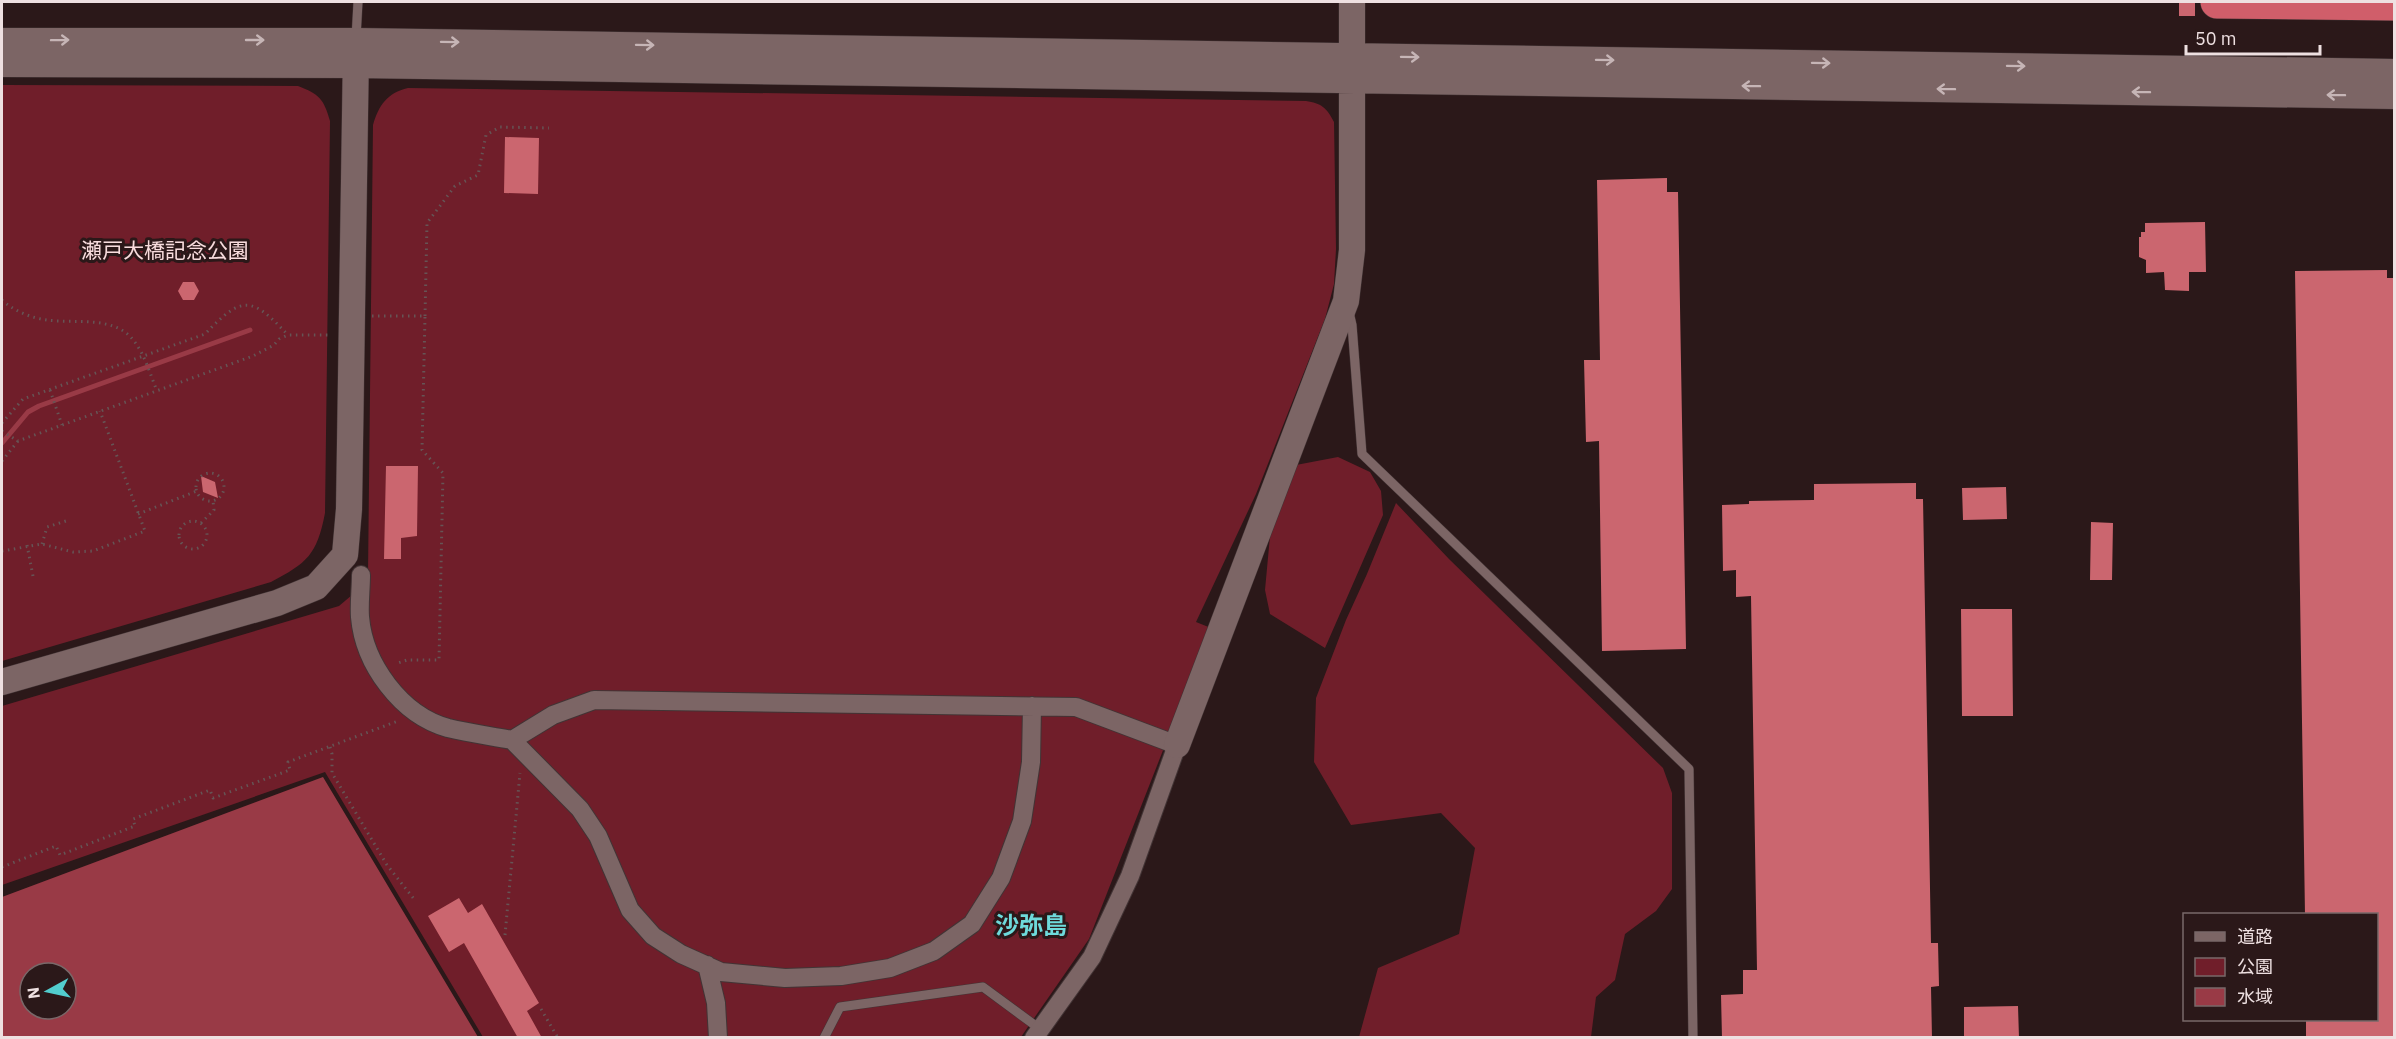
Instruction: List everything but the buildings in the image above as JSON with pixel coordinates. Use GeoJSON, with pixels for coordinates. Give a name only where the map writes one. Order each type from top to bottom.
{"type":"FeatureCollection","features":[{"type":"Feature","properties":{"kind":"highway"},"geometry":{"type":"LineString","coordinates":[[2217,2],[2394,4]]}},
{"type":"Feature","properties":{"kind":"street"},"geometry":{"type":"LineString","coordinates":[[1037,1034],[1092,957],[1130,876],[1177,745],[1346,301],[1352,250],[1352,2]]}},
{"type":"Feature","properties":{"kind":"street"},"geometry":{"type":"LineString","coordinates":[[2,41],[356,53],[1352,68],[2394,72]]}},
{"type":"Feature","properties":{"kind":"street"},"geometry":{"type":"LineString","coordinates":[[2,64],[356,53]]}},
{"type":"Feature","properties":{"kind":"street"},"geometry":{"type":"LineString","coordinates":[[2,682],[277,603],[316,587],[345,555],[349,509],[356,53]]}},
{"type":"Feature","properties":{"kind":"street"},"geometry":{"type":"LineString","coordinates":[[1352,68],[2394,96]]}},
{"type":"Feature","properties":{"kind":"street"},"geometry":{"type":"LineString","coordinates":[[361,575],[360,618],[369,654],[378,670],[402,701],[446,727],[512,740],[586,818],[598,836],[630,910],[653,936],[681,954],[721,972],[785,978],[841,976],[891,968],[934,951],[972,924],[1001,878],[1022,820],[1031,762],[1032,706]]}},
{"type":"Feature","properties":{"kind":"street"},"geometry":{"type":"LineString","coordinates":[[512,740],[553,715],[594,699],[1076,707],[1177,745]]}},
{"type":"Feature","properties":{"kind":"street"},"geometry":{"type":"LineString","coordinates":[[707,965],[716,1003],[718,1038]]}},
{"type":"Feature","properties":{"kind":"lane"},"geometry":{"type":"LineString","coordinates":[[356,53],[358,2]]}},
{"type":"Feature","properties":{"kind":"lane"},"geometry":{"type":"LineString","coordinates":[[1346,301],[1352,325],[1362,454],[1689,769],[1693,1038]]}},
{"type":"Feature","properties":{"kind":"lane"},"geometry":{"type":"LineString","coordinates":[[824,1038],[840,1007],[983,987],[1037,1034]]}},
{"type":"Feature","properties":{"kind":"path"},"geometry":{"type":"LineString","coordinates":[[378,670],[407,660],[439,660],[443,473],[422,450],[427,223],[455,186],[478,175],[486,135],[500,128],[549,128]]}},
{"type":"Feature","properties":{"kind":"path"},"geometry":{"type":"LineString","coordinates":[[2,300],[27,315],[46,320],[96,323],[118,328],[133,339],[144,356],[157,391]]}},
{"type":"Feature","properties":{"kind":"path"},"geometry":{"type":"LineString","coordinates":[[2,423],[23,399],[205,334],[226,312],[243,306],[258,307],[288,335]]}},
{"type":"Feature","properties":{"kind":"path"},"geometry":{"type":"LineString","coordinates":[[367,316],[424,316]]}},
{"type":"Feature","properties":{"kind":"path"},"geometry":{"type":"LineString","coordinates":[[2,460],[18,441],[253,356],[288,335],[333,335]]}},
{"type":"Feature","properties":{"kind":"path"},"geometry":{"type":"LineString","coordinates":[[50,390],[62,425]]}},
{"type":"Feature","properties":{"kind":"path"},"geometry":{"type":"LineString","coordinates":[[2,551],[42,544],[73,552],[93,550],[145,531],[100,411]]}},
{"type":"Feature","properties":{"kind":"path"},"geometry":{"type":"LineString","coordinates":[[3,432],[18,441]]}},
{"type":"Feature","properties":{"kind":"path"},"geometry":{"type":"LineString","coordinates":[[210,472],[219,475],[225,488],[221,496],[213,501],[203,499],[197,491],[196,483],[202,475],[210,472]]}},
{"type":"Feature","properties":{"kind":"path"},"geometry":{"type":"LineString","coordinates":[[138,514],[197,491]]}},
{"type":"Feature","properties":{"kind":"path"},"geometry":{"type":"LineString","coordinates":[[201,523],[214,510],[213,501]]}},
{"type":"Feature","properties":{"kind":"path"},"geometry":{"type":"LineString","coordinates":[[42,544],[47,527],[69,520]]}},
{"type":"Feature","properties":{"kind":"path"},"geometry":{"type":"LineString","coordinates":[[192,520],[201,523],[207,536],[203,545],[195,550],[185,548],[178,536],[180,527],[192,520]]}},
{"type":"Feature","properties":{"kind":"path"},"geometry":{"type":"LineString","coordinates":[[27,545],[33,576]]}},
{"type":"Feature","properties":{"kind":"path"},"geometry":{"type":"LineString","coordinates":[[2,867],[56,846],[60,855],[135,826],[133,819],[210,790],[213,798],[291,770],[288,762],[419,713]]}},
{"type":"Feature","properties":{"kind":"path"},"geometry":{"type":"LineString","coordinates":[[330,747],[332,773],[387,865],[414,899]]}},
{"type":"Feature","properties":{"kind":"path"},"geometry":{"type":"LineString","coordinates":[[505,935],[521,763],[526,753]]}},
{"type":"Feature","properties":{"kind":"path"},"geometry":{"type":"LineString","coordinates":[[541,1009],[558,1038]]}},
{"type":"Feature","properties":{"kind":"green space","name":"瀬戸大橋記念公園"},"geometry":{"type":"Polygon","coordinates":[[[2,85],[298,86],[320,98],[330,121],[325,513],[314,548],[302,563],[271,582],[2,661],[2,85]]]}},
{"type":"Feature","properties":{"kind":"green space"},"geometry":{"type":"Polygon","coordinates":[[[408,88],[1306,101],[1320,105],[1329,113],[1334,122],[1336,249],[1334,284],[1325,319],[1256,494],[1196,622],[1211,628],[1089,939],[1021,1037],[483,1037],[325,772],[2,885],[2,706],[339,606],[352,595],[368,574],[373,125],[385,101],[395,93],[408,88]]]}},
{"type":"Feature","properties":{"kind":"green space"},"geometry":{"type":"Polygon","coordinates":[[[1338,457],[1370,472],[1381,491],[1383,515],[1325,648],[1270,614],[1265,590],[1270,536],[1296,465],[1338,457]]]}},
{"type":"Feature","properties":{"kind":"green space"},"geometry":{"type":"Polygon","coordinates":[[[1396,503],[1449,559],[1663,768],[1672,793],[1672,889],[1656,911],[1625,934],[1615,980],[1596,997],[1591,1037],[1359,1037],[1378,968],[1459,934],[1475,848],[1441,813],[1351,825],[1314,762],[1316,698],[1346,620],[1396,503]]]}},
{"type":"Feature","properties":{"kind":"water"},"geometry":{"type":"Polygon","coordinates":[[[323,777],[478,1037],[2,1037],[2,897],[323,777]]]}},
{"type":"Feature","properties":{"kind":"waterway"},"geometry":{"type":"LineString","coordinates":[[2,443],[28,412],[39,406],[250,330]]}},
{"type":"Feature","properties":{"kind":"district","name":"沙弥島"},"geometry":{"type":"Point","coordinates":[1031,925]}}]}
